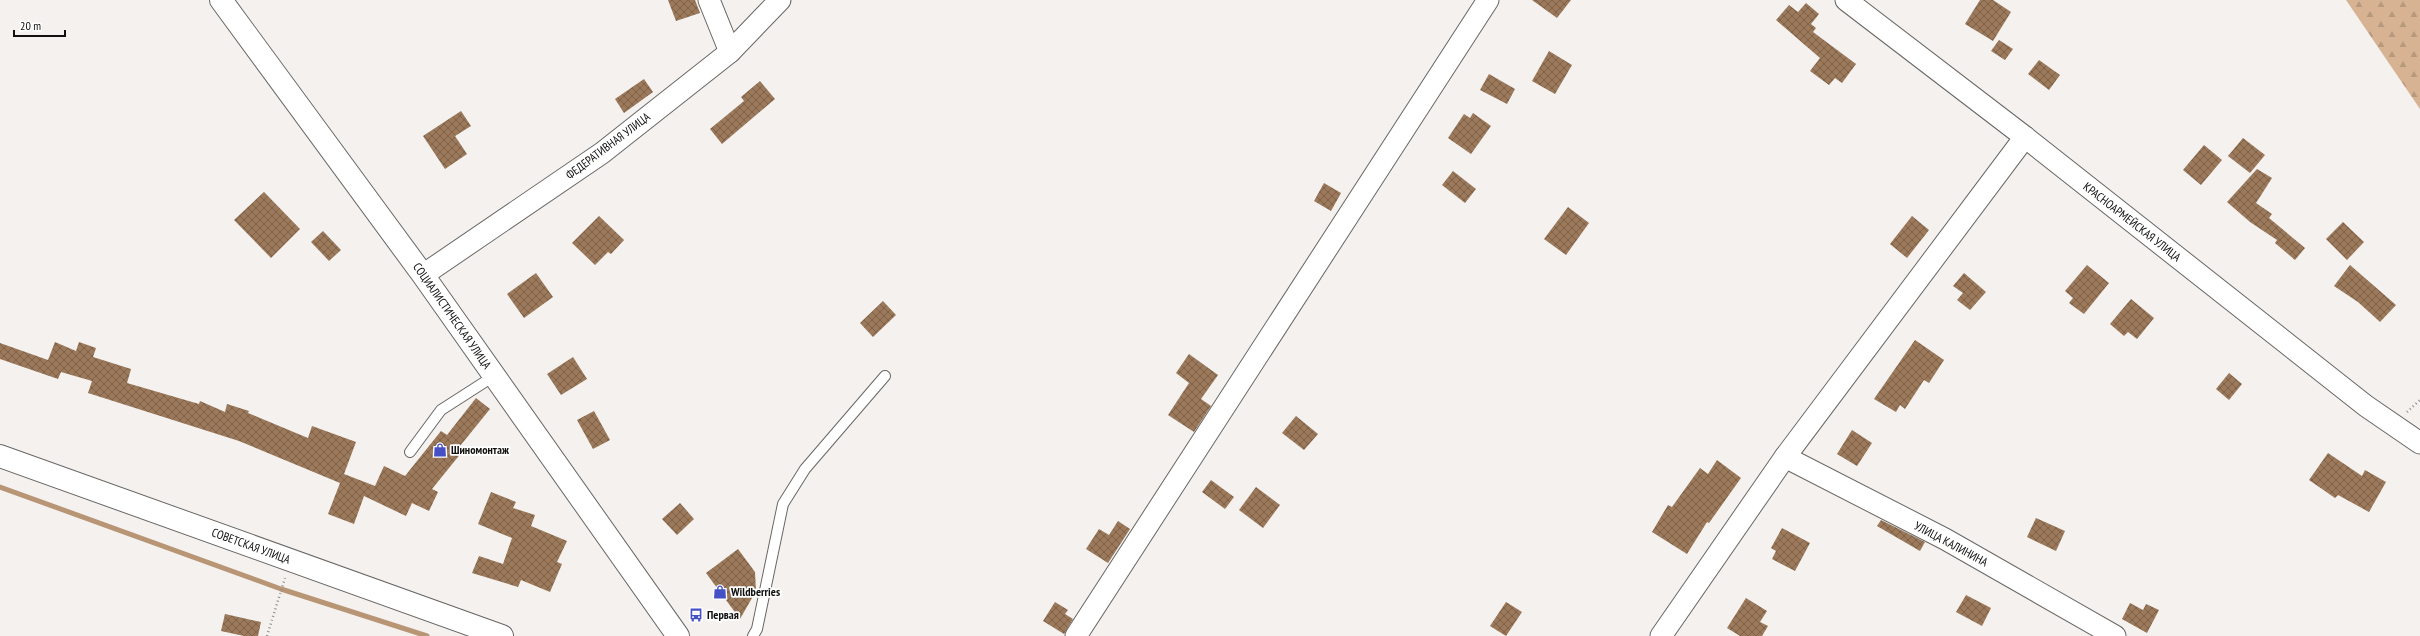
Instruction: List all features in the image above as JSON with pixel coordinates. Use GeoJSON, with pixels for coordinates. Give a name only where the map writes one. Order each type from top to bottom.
{"type":"FeatureCollection","features":[{"type":"Feature","properties":{"kind":"street","name":"СОЦИАЛИСТИЧЕСКАЯ УЛИЦА"},"geometry":{"type":"LineString","coordinates":[[221,0],[423,276],[678,636]]}},
{"type":"Feature","properties":{"kind":"street"},"geometry":{"type":"LineString","coordinates":[[709,0],[730,52]]}},
{"type":"Feature","properties":{"kind":"street","name":"ФЕДЕРАТИВНАЯ УЛИЦА"},"geometry":{"type":"LineString","coordinates":[[423,276],[602,153],[730,52],[780,0]]}},
{"type":"Feature","properties":{"kind":"street"},"geometry":{"type":"LineString","coordinates":[[1076,636],[1488,0]]}},
{"type":"Feature","properties":{"kind":"street","name":"КРАСНОАРМЕЙСКАЯ УЛИЦА"},"geometry":{"type":"LineString","coordinates":[[1846,0],[2025,137],[2366,406],[2420,443]]}},
{"type":"Feature","properties":{"kind":"street"},"geometry":{"type":"LineString","coordinates":[[1661,636],[1785,457],[2025,137]]}},
{"type":"Feature","properties":{"kind":"street","name":"СОВЕТСКАЯ УЛИЦА"},"geometry":{"type":"LineString","coordinates":[[0,456],[502,636]]}},
{"type":"Feature","properties":{"kind":"street","name":"УЛИЦА КАЛИНИНА"},"geometry":{"type":"LineString","coordinates":[[1785,457],[1945,540],[2115,636]]}},
{"type":"Feature","properties":{"kind":"street"},"geometry":{"type":"LineString","coordinates":[[657,606],[661,624],[658,636]]}},
{"type":"Feature","properties":{"kind":"lane"},"geometry":{"type":"LineString","coordinates":[[410,452],[441,410],[494,376]]}},
{"type":"Feature","properties":{"kind":"lane"},"geometry":{"type":"LineString","coordinates":[[753,636],[757,629],[783,504],[806,469],[885,376]]}},
{"type":"Feature","properties":{"kind":"path"},"geometry":{"type":"LineString","coordinates":[[267,636],[290,560]]}},
{"type":"Feature","properties":{"kind":"green space"},"geometry":{"type":"Polygon","coordinates":[[[2346,0],[2420,0],[2420,109],[2346,0]]]}},
{"type":"Feature","properties":{"kind":"building"},"geometry":{"type":"Polygon","coordinates":[[[668,0],[695,0],[700,13],[676,21],[668,0]]]}},
{"type":"Feature","properties":{"kind":"building"},"geometry":{"type":"Polygon","coordinates":[[[1532,0],[1571,0],[1557,18],[1532,0]]]}},
{"type":"Feature","properties":{"kind":"building"},"geometry":{"type":"Polygon","coordinates":[[[1980,0],[1993,0],[2011,12],[1993,41],[1965,24],[1980,0]]]}},
{"type":"Feature","properties":{"kind":"building"},"geometry":{"type":"Polygon","coordinates":[[[1806,3],[1819,14],[1811,24],[1816,28],[1813,32],[1856,64],[1842,83],[1835,78],[1829,85],[1810,71],[1820,58],[1776,20],[1789,5],[1798,12],[1806,3]]]}},
{"type":"Feature","properties":{"kind":"building"},"geometry":{"type":"Polygon","coordinates":[[[1999,40],[2013,49],[2005,60],[1991,51],[1999,40]]]}},
{"type":"Feature","properties":{"kind":"building"},"geometry":{"type":"Polygon","coordinates":[[[1549,51],[1572,65],[1555,94],[1532,81],[1549,51]]]}},
{"type":"Feature","properties":{"kind":"building"},"geometry":{"type":"Polygon","coordinates":[[[2039,60],[2060,75],[2049,90],[2028,74],[2039,60]]]}},
{"type":"Feature","properties":{"kind":"building"},"geometry":{"type":"Polygon","coordinates":[[[1489,74],[1515,89],[1507,104],[1480,90],[1489,74]]]}},
{"type":"Feature","properties":{"kind":"building"},"geometry":{"type":"Polygon","coordinates":[[[644,79],[653,92],[624,113],[615,99],[644,79]]]}},
{"type":"Feature","properties":{"kind":"building"},"geometry":{"type":"Polygon","coordinates":[[[760,81],[775,99],[722,144],[710,129],[744,101],[741,97],[760,81]]]}},
{"type":"Feature","properties":{"kind":"building"},"geometry":{"type":"Polygon","coordinates":[[[461,111],[471,126],[455,136],[467,154],[445,169],[423,136],[461,111]]]}},
{"type":"Feature","properties":{"kind":"building"},"geometry":{"type":"Polygon","coordinates":[[[1473,113],[1491,126],[1471,154],[1448,138],[1464,114],[1470,118],[1473,113]]]}},
{"type":"Feature","properties":{"kind":"building"},"geometry":{"type":"Polygon","coordinates":[[[2243,138],[2265,155],[2250,173],[2228,156],[2243,138]]]}},
{"type":"Feature","properties":{"kind":"building"},"geometry":{"type":"Polygon","coordinates":[[[2204,145],[2222,160],[2201,185],[2183,170],[2204,145]]]}},
{"type":"Feature","properties":{"kind":"building"},"geometry":{"type":"Polygon","coordinates":[[[2257,169],[2272,178],[2256,203],[2272,214],[2269,218],[2305,248],[2295,260],[2275,243],[2277,240],[2250,222],[2227,202],[2257,169]]]}},
{"type":"Feature","properties":{"kind":"building"},"geometry":{"type":"Polygon","coordinates":[[[1453,171],[1476,189],[1465,203],[1442,185],[1453,171]]]}},
{"type":"Feature","properties":{"kind":"building"},"geometry":{"type":"Polygon","coordinates":[[[1324,183],[1341,193],[1331,211],[1314,201],[1324,183]]]}},
{"type":"Feature","properties":{"kind":"building"},"geometry":{"type":"Polygon","coordinates":[[[264,192],[300,229],[271,258],[234,220],[264,192]]]}},
{"type":"Feature","properties":{"kind":"building"},"geometry":{"type":"Polygon","coordinates":[[[1568,207],[1589,223],[1566,255],[1544,239],[1568,207]]]}},
{"type":"Feature","properties":{"kind":"building"},"geometry":{"type":"Polygon","coordinates":[[[599,216],[624,240],[611,254],[608,252],[595,265],[572,243],[599,216]]]}},
{"type":"Feature","properties":{"kind":"building"},"geometry":{"type":"Polygon","coordinates":[[[1912,216],[1929,230],[1907,258],[1890,244],[1912,216]]]}},
{"type":"Feature","properties":{"kind":"building"},"geometry":{"type":"Polygon","coordinates":[[[2343,222],[2364,242],[2347,260],[2326,239],[2343,222]]]}},
{"type":"Feature","properties":{"kind":"building"},"geometry":{"type":"Polygon","coordinates":[[[323,231],[341,250],[329,261],[311,242],[323,231]]]}},
{"type":"Feature","properties":{"kind":"building"},"geometry":{"type":"Polygon","coordinates":[[[2087,265],[2109,283],[2084,314],[2069,303],[2073,298],[2065,291],[2087,265]]]}},
{"type":"Feature","properties":{"kind":"building"},"geometry":{"type":"Polygon","coordinates":[[[2350,265],[2396,305],[2380,322],[2358,302],[2334,286],[2350,265]]]}},
{"type":"Feature","properties":{"kind":"building"},"geometry":{"type":"Polygon","coordinates":[[[536,273],[553,297],[524,318],[507,294],[536,273]]]}},
{"type":"Feature","properties":{"kind":"building"},"geometry":{"type":"Polygon","coordinates":[[[1964,273],[1986,292],[1970,310],[1957,300],[1963,293],[1953,286],[1964,273]]]}},
{"type":"Feature","properties":{"kind":"building"},"geometry":{"type":"Polygon","coordinates":[[[2131,299],[2154,318],[2137,339],[2128,332],[2124,336],[2110,324],[2131,299]]]}},
{"type":"Feature","properties":{"kind":"building"},"geometry":{"type":"Polygon","coordinates":[[[883,301],[896,315],[873,337],[860,323],[883,301]]]}},
{"type":"Feature","properties":{"kind":"building"},"geometry":{"type":"Polygon","coordinates":[[[1915,340],[1944,360],[1929,383],[1924,380],[1905,409],[1900,405],[1896,412],[1874,399],[1915,340]]]}},
{"type":"Feature","properties":{"kind":"building"},"geometry":{"type":"Polygon","coordinates":[[[55,342],[76,351],[79,342],[96,348],[93,357],[131,369],[127,383],[199,404],[200,401],[225,412],[227,404],[249,411],[248,413],[308,438],[312,426],[356,442],[344,474],[375,486],[384,466],[405,476],[441,431],[447,435],[476,398],[490,409],[460,446],[462,452],[432,489],[438,492],[429,511],[412,503],[406,516],[364,496],[354,524],[328,514],[340,483],[239,441],[88,393],[92,381],[61,372],[58,379],[0,359],[0,343],[48,360],[55,342]]]}},
{"type":"Feature","properties":{"kind":"building"},"geometry":{"type":"Polygon","coordinates":[[[1189,354],[1218,375],[1201,399],[1211,406],[1194,432],[1168,415],[1189,383],[1176,373],[1189,354]]]}},
{"type":"Feature","properties":{"kind":"building"},"geometry":{"type":"Polygon","coordinates":[[[573,357],[587,379],[561,395],[547,374],[573,357]]]}},
{"type":"Feature","properties":{"kind":"building"},"geometry":{"type":"Polygon","coordinates":[[[2229,373],[2242,384],[2229,400],[2216,389],[2229,373]]]}},
{"type":"Feature","properties":{"kind":"building"},"geometry":{"type":"Polygon","coordinates":[[[594,411],[610,440],[593,449],[577,420],[594,411]]]}},
{"type":"Feature","properties":{"kind":"building"},"geometry":{"type":"Polygon","coordinates":[[[1296,416],[1318,434],[1304,450],[1282,433],[1296,416]]]}},
{"type":"Feature","properties":{"kind":"building"},"geometry":{"type":"Polygon","coordinates":[[[1852,430],[1872,443],[1857,466],[1837,454],[1852,430]]]}},
{"type":"Feature","properties":{"kind":"building"},"geometry":{"type":"Polygon","coordinates":[[[2328,453],[2362,476],[2365,470],[2386,482],[2369,512],[2338,495],[2335,498],[2309,480],[2328,453]]]}},
{"type":"Feature","properties":{"kind":"building"},"geometry":{"type":"Polygon","coordinates":[[[1717,460],[1741,478],[1709,523],[1707,522],[1687,554],[1652,532],[1668,505],[1672,507],[1700,468],[1708,474],[1717,460]]]}},
{"type":"Feature","properties":{"kind":"building"},"geometry":{"type":"Polygon","coordinates":[[[1211,480],[1234,497],[1225,509],[1202,492],[1211,480]]]}},
{"type":"Feature","properties":{"kind":"building"},"geometry":{"type":"Polygon","coordinates":[[[1256,487],[1280,505],[1263,528],[1239,510],[1256,487]]]}},
{"type":"Feature","properties":{"kind":"building"},"geometry":{"type":"Polygon","coordinates":[[[491,492],[516,502],[513,508],[535,515],[531,526],[567,541],[557,562],[562,564],[550,592],[521,580],[518,587],[472,573],[479,556],[503,564],[512,538],[478,524],[491,492]]]}},
{"type":"Feature","properties":{"kind":"building"},"geometry":{"type":"Polygon","coordinates":[[[680,503],[694,519],[677,535],[662,519],[680,503]]]}},
{"type":"Feature","properties":{"kind":"building"},"geometry":{"type":"Polygon","coordinates":[[[2036,518],[2065,531],[2056,551],[2027,537],[2036,518]]]}},
{"type":"Feature","properties":{"kind":"building"},"geometry":{"type":"Polygon","coordinates":[[[1881,520],[1925,542],[1920,551],[1877,526],[1881,520]]]}},
{"type":"Feature","properties":{"kind":"building"},"geometry":{"type":"Polygon","coordinates":[[[1118,521],[1130,529],[1108,563],[1086,549],[1099,529],[1109,535],[1118,521]]]}},
{"type":"Feature","properties":{"kind":"building"},"geometry":{"type":"Polygon","coordinates":[[[1782,528],[1810,543],[1795,571],[1772,559],[1776,551],[1771,548],[1782,528]]]}},
{"type":"Feature","properties":{"kind":"building"},"geometry":{"type":"Polygon","coordinates":[[[738,549],[755,572],[756,591],[740,619],[706,573],[738,549]]]}},
{"type":"Feature","properties":{"kind":"building"},"geometry":{"type":"Polygon","coordinates":[[[1966,595],[1991,608],[1982,626],[1956,612],[1966,595]]]}},
{"type":"Feature","properties":{"kind":"building"},"geometry":{"type":"Polygon","coordinates":[[[1746,598],[1767,611],[1760,622],[1768,626],[1762,636],[1740,636],[1727,628],[1746,598]]]}},
{"type":"Feature","properties":{"kind":"building"},"geometry":{"type":"Polygon","coordinates":[[[1055,602],[1068,610],[1065,614],[1073,619],[1064,634],[1043,621],[1055,602]]]}},
{"type":"Feature","properties":{"kind":"building"},"geometry":{"type":"Polygon","coordinates":[[[1506,602],[1522,612],[1506,636],[1490,626],[1506,602]]]}},
{"type":"Feature","properties":{"kind":"building"},"geometry":{"type":"Polygon","coordinates":[[[2130,603],[2143,610],[2146,604],[2159,610],[2147,633],[2122,619],[2130,603]]]}},
{"type":"Feature","properties":{"kind":"building"},"geometry":{"type":"Polygon","coordinates":[[[225,614],[261,622],[258,636],[244,636],[221,631],[225,614]]]}},
{"type":"Feature","properties":{"kind":"waterway"},"geometry":{"type":"LineString","coordinates":[[0,487],[281,589],[427,636]]}},
{"type":"Feature","properties":{"kind":"place","name":"Шиномонтаж"},"geometry":{"type":"Point","coordinates":[440,450]}},
{"type":"Feature","properties":{"kind":"place","name":"Wildberries"},"geometry":{"type":"Point","coordinates":[720,592]}},
{"type":"Feature","properties":{"kind":"place","name":"Первая"},"geometry":{"type":"Point","coordinates":[696,615]}}]}
